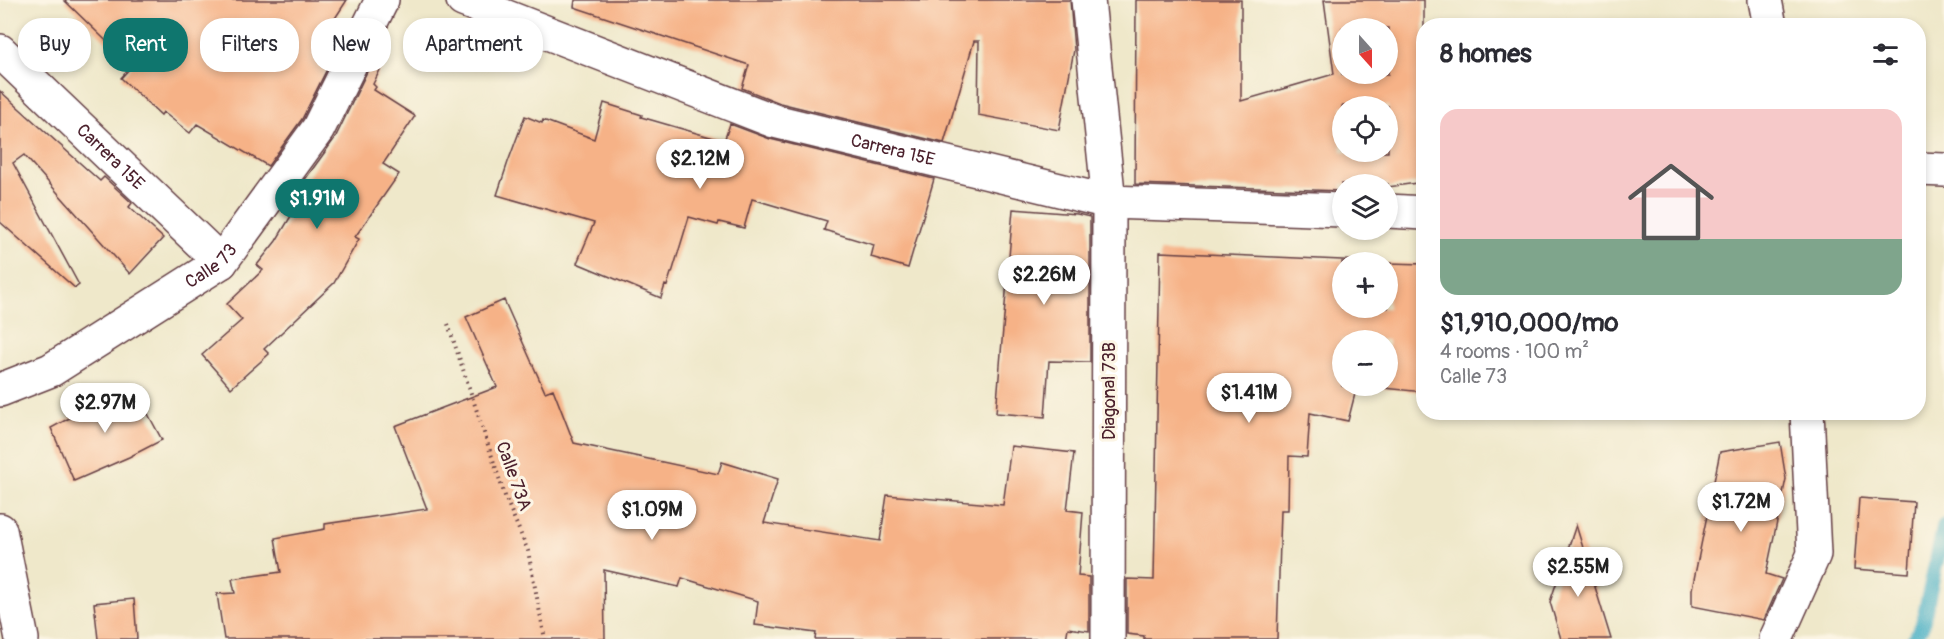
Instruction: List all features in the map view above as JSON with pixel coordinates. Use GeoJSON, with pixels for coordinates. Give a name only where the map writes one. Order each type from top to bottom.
{"type":"FeatureCollection","features":[{"type":"Feature","properties":{"kind":"street","name":"Calle 73"},"geometry":{"type":"LineString","coordinates":[[0,390],[51,370],[221,261],[318,129],[382,0]]}},
{"type":"Feature","properties":{"kind":"street","name":"Carrera 15E"},"geometry":{"type":"LineString","coordinates":[[463,0],[774,120],[1109,202],[1332,210]]}},
{"type":"Feature","properties":{"kind":"street","name":"Diagonal 73B"},"geometry":{"type":"LineString","coordinates":[[1088,0],[1109,202],[1108,639]]}},
{"type":"Feature","properties":{"kind":"street"},"geometry":{"type":"LineString","coordinates":[[1765,0],[1768,18]]}},
{"type":"Feature","properties":{"kind":"street","name":"Carrera 15E"},"geometry":{"type":"LineString","coordinates":[[0,51],[221,261]]}},
{"type":"Feature","properties":{"kind":"street"},"geometry":{"type":"LineString","coordinates":[[1926,169],[1944,170]]}},
{"type":"Feature","properties":{"kind":"street"},"geometry":{"type":"LineString","coordinates":[[1398,212],[1416,213]]}},
{"type":"Feature","properties":{"kind":"street"},"geometry":{"type":"LineString","coordinates":[[1776,639],[1814,555],[1807,420]]}},
{"type":"Feature","properties":{"kind":"street"},"geometry":{"type":"LineString","coordinates":[[0,530],[22,639]]}},
{"type":"Feature","properties":{"kind":"path","name":"Calle 73A"},"geometry":{"type":"LineString","coordinates":[[448,324],[506,499],[528,551],[545,639]]}},
{"type":"Feature","properties":{"kind":"building"},"geometry":{"type":"Polygon","coordinates":[[[64,0],[347,0],[335,18],[311,18],[311,72],[326,72],[302,119],[268,166],[197,124],[190,133],[163,112],[161,115],[121,78],[126,72],[188,72],[188,18],[103,18],[103,38],[91,26],[91,18],[83,18],[64,0]]]}},
{"type":"Feature","properties":{"kind":"building"},"geometry":{"type":"Polygon","coordinates":[[[575,0],[1070,0],[1074,50],[1059,130],[978,115],[979,41],[974,41],[944,143],[780,103],[742,88],[749,65],[574,7],[575,0]]]}},
{"type":"Feature","properties":{"kind":"building"},"geometry":{"type":"Polygon","coordinates":[[[1136,0],[1241,0],[1241,101],[1332,75],[1332,84],[1398,84],[1398,18],[1332,18],[1332,59],[1324,0],[1424,0],[1424,18],[1416,18],[1416,183],[1398,186],[1398,174],[1332,174],[1332,191],[1135,184],[1136,0]]]}},
{"type":"Feature","properties":{"kind":"building"},"geometry":{"type":"Polygon","coordinates":[[[367,72],[379,72],[373,84],[376,87],[374,90],[415,116],[383,164],[399,174],[355,237],[359,239],[334,283],[264,349],[269,354],[231,388],[202,355],[242,320],[227,304],[263,270],[257,265],[276,241],[303,196],[296,192],[335,138],[367,72]]]}},
{"type":"Feature","properties":{"kind":"building"},"geometry":{"type":"Polygon","coordinates":[[[0,91],[100,181],[104,177],[132,203],[129,207],[163,238],[130,274],[24,155],[13,163],[79,285],[75,288],[0,222],[0,91]]]}},
{"type":"Feature","properties":{"kind":"building"},"geometry":{"type":"Polygon","coordinates":[[[604,103],[642,115],[641,117],[724,141],[730,124],[770,139],[934,179],[908,268],[871,257],[874,245],[824,230],[827,221],[752,199],[744,228],[719,222],[718,225],[689,217],[672,273],[661,298],[577,263],[594,223],[497,195],[525,116],[542,123],[543,120],[594,139],[604,103]]]}},
{"type":"Feature","properties":{"kind":"building"},"geometry":{"type":"Polygon","coordinates":[[[1013,209],[1090,217],[1090,362],[1049,361],[1045,417],[996,413],[1013,209]]]}},
{"type":"Feature","properties":{"kind":"building"},"geometry":{"type":"Polygon","coordinates":[[[1160,252],[1332,260],[1332,318],[1398,318],[1398,263],[1416,264],[1416,391],[1398,389],[1398,330],[1332,330],[1332,396],[1354,396],[1348,421],[1310,413],[1307,457],[1289,456],[1288,510],[1281,510],[1277,639],[1144,639],[1144,636],[1127,634],[1127,579],[1154,580],[1160,252]]]}},
{"type":"Feature","properties":{"kind":"building"},"geometry":{"type":"Polygon","coordinates":[[[504,300],[545,392],[553,389],[574,443],[718,474],[722,462],[778,479],[764,523],[880,541],[887,495],[1003,505],[1011,446],[1074,453],[1067,510],[1083,512],[1078,576],[1089,577],[1089,631],[1068,628],[1066,639],[815,639],[816,633],[755,625],[758,601],[682,578],[679,587],[604,570],[605,639],[224,639],[217,594],[235,593],[232,579],[281,572],[275,538],[325,529],[325,524],[427,509],[395,426],[497,387],[466,317],[504,300]]]}},
{"type":"Feature","properties":{"kind":"building"},"geometry":{"type":"Polygon","coordinates":[[[134,388],[162,440],[74,481],[51,428],[86,409],[134,388]]]}},
{"type":"Feature","properties":{"kind":"building"},"geometry":{"type":"Polygon","coordinates":[[[1780,442],[1786,479],[1766,574],[1782,579],[1764,620],[1692,606],[1692,589],[1720,452],[1780,442]]]}},
{"type":"Feature","properties":{"kind":"building"},"geometry":{"type":"Polygon","coordinates":[[[1859,498],[1914,502],[1909,573],[1854,569],[1859,498]]]}},
{"type":"Feature","properties":{"kind":"building"},"geometry":{"type":"Polygon","coordinates":[[[1576,525],[1611,639],[1561,639],[1550,602],[1576,525]]]}},
{"type":"Feature","properties":{"kind":"building"},"geometry":{"type":"Polygon","coordinates":[[[134,599],[137,639],[98,639],[94,603],[134,599]]]}},
{"type":"Feature","properties":{"kind":"waterway"},"geometry":{"type":"LineString","coordinates":[[1914,639],[1922,626],[1944,526]]}}]}
